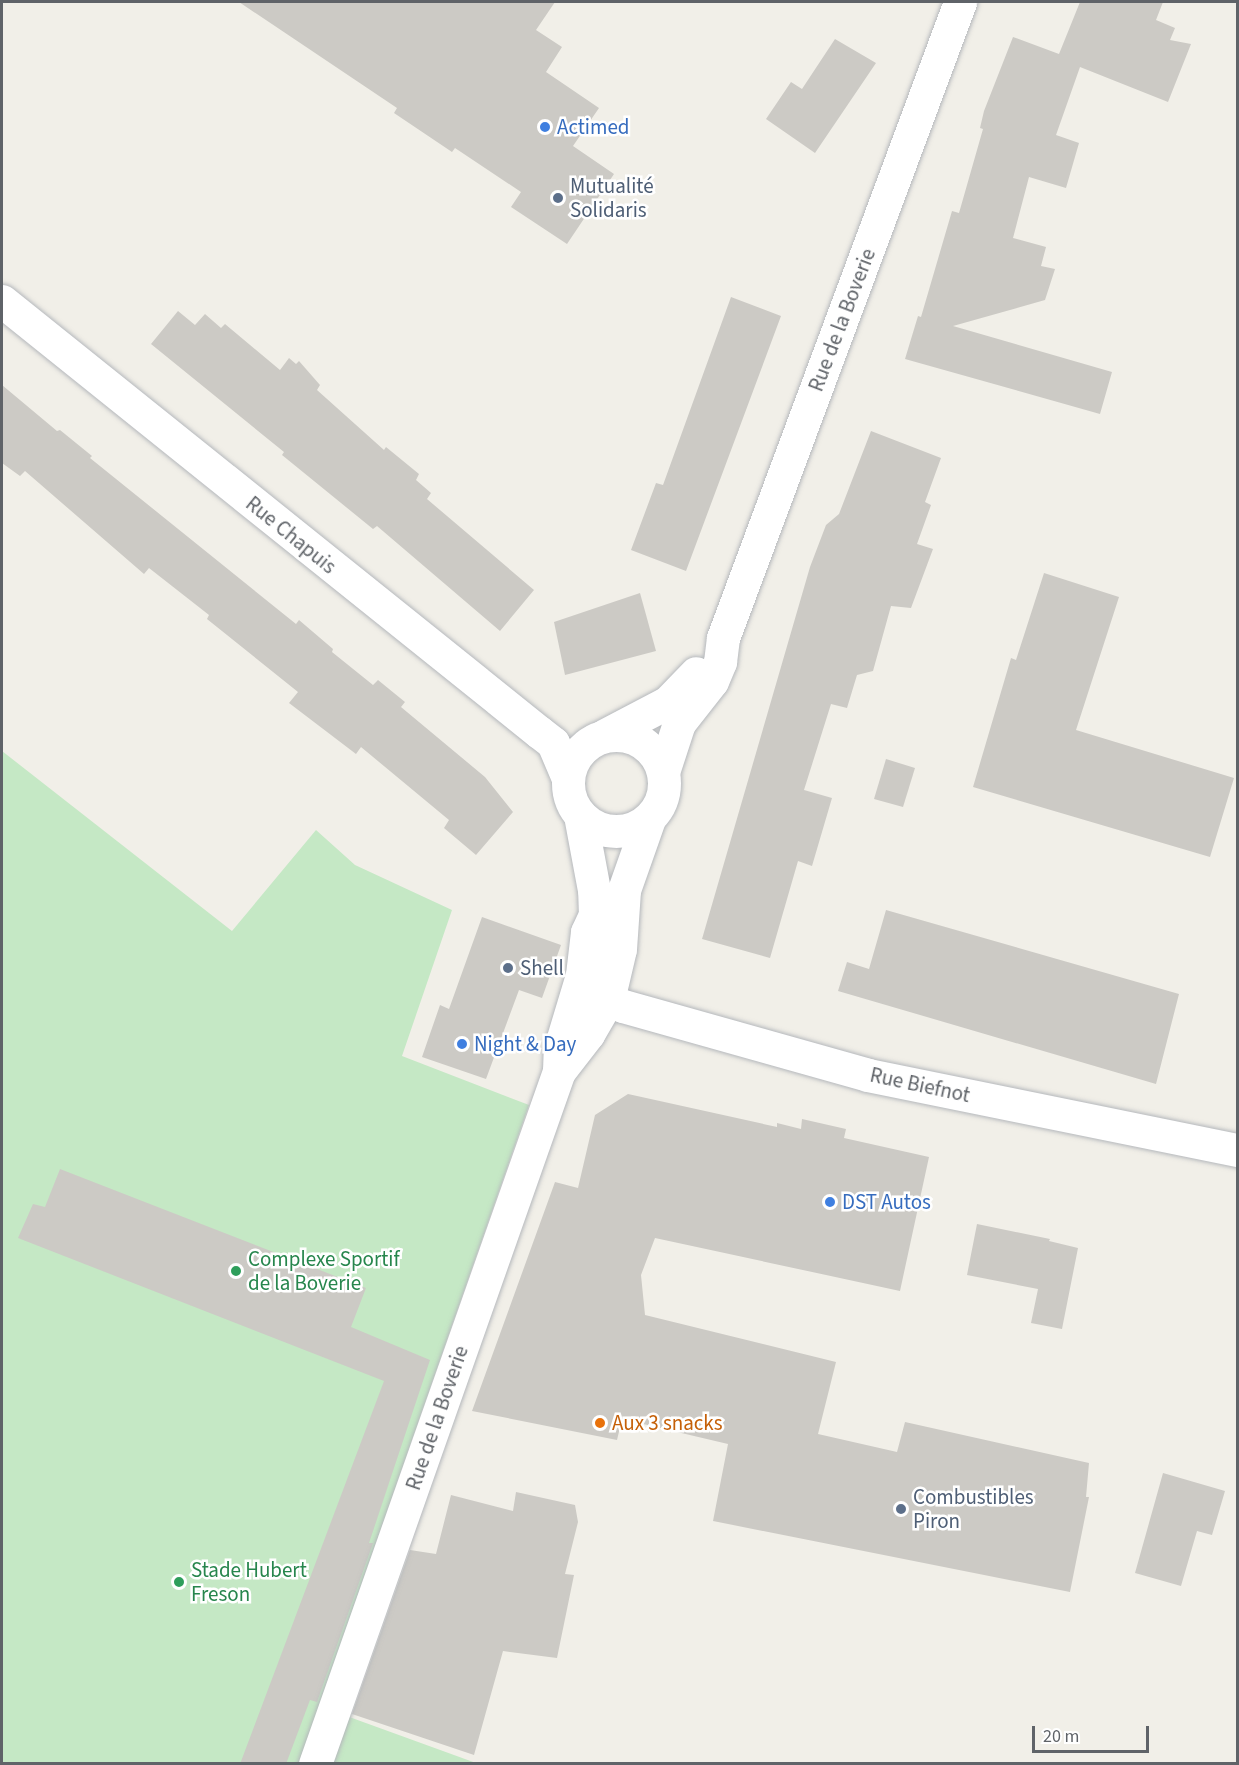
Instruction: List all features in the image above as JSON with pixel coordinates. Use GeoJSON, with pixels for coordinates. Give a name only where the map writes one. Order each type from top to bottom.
{"type":"FeatureCollection","features":[{"type":"Feature","properties":{"kind":"street","name":"Rue de la Boverie"},"geometry":{"type":"LineString","coordinates":[[663,772],[680,723],[712,681],[720,662],[723,638],[960,2]]}},
{"type":"Feature","properties":{"kind":"street","name":"Rue Chapuis"},"geometry":{"type":"LineString","coordinates":[[2,301],[553,743],[568,778]]}},
{"type":"Feature","properties":{"kind":"street","name":"Rue de la Boverie"},"geometry":{"type":"LineString","coordinates":[[605,735],[668,702],[694,676],[723,638]]}},
{"type":"Feature","properties":{"kind":"street"},"geometry":{"type":"LineString","coordinates":[[620,734],[635,738],[653,752],[663,772],[664,789],[659,805],[649,819],[631,829],[610,831],[590,824],[580,815],[568,792],[568,778],[579,751],[591,741],[605,735],[620,734]]}},
{"type":"Feature","properties":{"kind":"street","name":"Rue de la Boverie"},"geometry":{"type":"LineString","coordinates":[[315,1764],[559,1071],[560,1048],[582,975],[587,932],[595,915],[594,890],[580,815]]}},
{"type":"Feature","properties":{"kind":"street","name":"Rue de la Boverie"},"geometry":{"type":"LineString","coordinates":[[559,1071],[588,1034],[608,1000],[620,949],[624,890],[649,819]]}},
{"type":"Feature","properties":{"kind":"street"},"geometry":{"type":"LineString","coordinates":[[595,915],[603,935],[598,974],[608,1000]]}},
{"type":"Feature","properties":{"kind":"street","name":"Rue Biefnot"},"geometry":{"type":"LineString","coordinates":[[608,1000],[868,1075],[1238,1150]]}},
{"type":"Feature","properties":{"kind":"green space","name":"Complexe Sportif de la Boverie"},"geometry":{"type":"Polygon","coordinates":[[[2,751],[232,931],[316,830],[355,865],[452,910],[402,1056],[529,1105],[319,1706],[476,1763],[2,1763],[2,751]]]}},
{"type":"Feature","properties":{"kind":"building"},"geometry":{"type":"Polygon","coordinates":[[[239,2],[555,2],[536,30],[562,47],[546,72],[599,108],[573,146],[614,174],[567,244],[511,207],[521,192],[455,148],[452,152],[394,113],[397,108],[239,2]]]}},
{"type":"Feature","properties":{"kind":"building"},"geometry":{"type":"Polygon","coordinates":[[[1080,2],[1163,2],[1156,20],[1175,28],[1170,40],[1191,44],[1168,102],[1080,67],[1056,135],[1079,143],[1066,188],[1029,177],[1013,238],[1046,247],[1041,266],[1055,269],[1045,300],[953,326],[1112,372],[1100,414],[905,359],[918,316],[921,317],[952,211],[959,213],[983,129],[980,128],[984,111],[1013,37],[1059,54],[1080,2]]]}},
{"type":"Feature","properties":{"kind":"building"},"geometry":{"type":"Polygon","coordinates":[[[835,39],[876,63],[815,153],[766,119],[791,82],[802,89],[835,39]]]}},
{"type":"Feature","properties":{"kind":"building"},"geometry":{"type":"Polygon","coordinates":[[[731,297],[781,316],[686,571],[631,550],[656,483],[663,485],[731,297]]]}},
{"type":"Feature","properties":{"kind":"building"},"geometry":{"type":"Polygon","coordinates":[[[178,311],[195,325],[205,314],[221,328],[225,324],[280,370],[289,358],[296,364],[299,361],[320,385],[317,390],[384,450],[386,447],[419,474],[416,480],[431,493],[427,499],[534,590],[500,631],[377,526],[373,529],[282,455],[284,452],[151,344],[178,311]]]}},
{"type":"Feature","properties":{"kind":"building"},"geometry":{"type":"Polygon","coordinates":[[[2,385],[296,624],[299,620],[333,649],[332,652],[373,685],[378,680],[405,702],[401,707],[485,777],[513,812],[476,855],[444,828],[449,820],[361,747],[356,754],[289,703],[298,692],[207,619],[209,615],[149,568],[144,574],[25,471],[20,476],[2,463],[2,385]]]}},
{"type":"Feature","properties":{"kind":"building"},"geometry":{"type":"Polygon","coordinates":[[[871,431],[941,458],[925,502],[931,505],[917,544],[933,549],[911,608],[891,606],[873,671],[857,675],[847,708],[831,704],[804,790],[832,798],[812,866],[798,861],[770,958],[702,939],[810,567],[826,525],[839,514],[871,431]]]}},
{"type":"Feature","properties":{"kind":"building"},"geometry":{"type":"Polygon","coordinates":[[[1044,573],[1119,597],[1076,730],[1234,778],[1210,857],[973,787],[1011,658],[1016,660],[1044,573]]]}},
{"type":"Feature","properties":{"kind":"building"},"geometry":{"type":"Polygon","coordinates":[[[640,593],[656,651],[565,675],[554,622],[640,593]]]}},
{"type":"Feature","properties":{"kind":"building"},"geometry":{"type":"Polygon","coordinates":[[[886,759],[915,768],[903,807],[874,799],[886,759]]]}},
{"type":"Feature","properties":{"kind":"building"},"geometry":{"type":"Polygon","coordinates":[[[886,910],[1179,994],[1156,1084],[838,991],[847,962],[869,969],[886,910]]]}},
{"type":"Feature","properties":{"kind":"building","name":"Shell"},"geometry":{"type":"Polygon","coordinates":[[[482,917],[561,945],[542,998],[519,990],[486,1079],[422,1057],[440,1005],[449,1009],[482,917]]]}},
{"type":"Feature","properties":{"kind":"building"},"geometry":{"type":"Polygon","coordinates":[[[628,1094],[777,1127],[777,1123],[801,1129],[802,1119],[846,1129],[844,1138],[929,1157],[900,1291],[655,1238],[641,1275],[645,1315],[836,1362],[818,1434],[897,1452],[905,1422],[1089,1463],[1086,1497],[1089,1497],[1070,1592],[713,1521],[728,1444],[622,1419],[617,1440],[472,1411],[555,1182],[578,1188],[595,1115],[628,1094]]]}},
{"type":"Feature","properties":{"kind":"building"},"geometry":{"type":"Polygon","coordinates":[[[60,1169],[366,1288],[351,1327],[430,1360],[369,1543],[373,1543],[317,1702],[310,1700],[286,1764],[240,1764],[384,1381],[18,1238],[33,1204],[45,1207],[60,1169]]]}},
{"type":"Feature","properties":{"kind":"building"},"geometry":{"type":"Polygon","coordinates":[[[977,1224],[1050,1239],[1049,1241],[1078,1248],[1062,1329],[1031,1323],[1038,1289],[967,1275],[977,1224]]]}},
{"type":"Feature","properties":{"kind":"building"},"geometry":{"type":"Polygon","coordinates":[[[1163,1473],[1225,1491],[1212,1535],[1197,1531],[1181,1586],[1135,1573],[1163,1473]]]}},
{"type":"Feature","properties":{"kind":"building"},"geometry":{"type":"Polygon","coordinates":[[[516,1492],[575,1505],[578,1522],[565,1574],[574,1575],[557,1658],[503,1651],[474,1755],[352,1714],[410,1550],[436,1554],[451,1495],[513,1511],[516,1492]]]}},
{"type":"Feature","properties":{"kind":"place","name":"Actimed"},"geometry":{"type":"Point","coordinates":[545,127]}},
{"type":"Feature","properties":{"kind":"place","name":"Mutualité Solidaris"},"geometry":{"type":"Point","coordinates":[558,198]}},
{"type":"Feature","properties":{"kind":"place","name":"Shell"},"geometry":{"type":"Point","coordinates":[508,968]}},
{"type":"Feature","properties":{"kind":"place","name":"Night & Day"},"geometry":{"type":"Point","coordinates":[462,1044]}},
{"type":"Feature","properties":{"kind":"place","name":"DST Autos"},"geometry":{"type":"Point","coordinates":[830,1202]}},
{"type":"Feature","properties":{"kind":"place","name":"Complexe Sportif de la Boverie"},"geometry":{"type":"Point","coordinates":[236,1271]}},
{"type":"Feature","properties":{"kind":"place","name":"Aux 3 snacks"},"geometry":{"type":"Point","coordinates":[600,1423]}},
{"type":"Feature","properties":{"kind":"place","name":"Combustibles Piron"},"geometry":{"type":"Point","coordinates":[901,1509]}},
{"type":"Feature","properties":{"kind":"place","name":"Stade Hubert Freson"},"geometry":{"type":"Point","coordinates":[179,1582]}}]}
